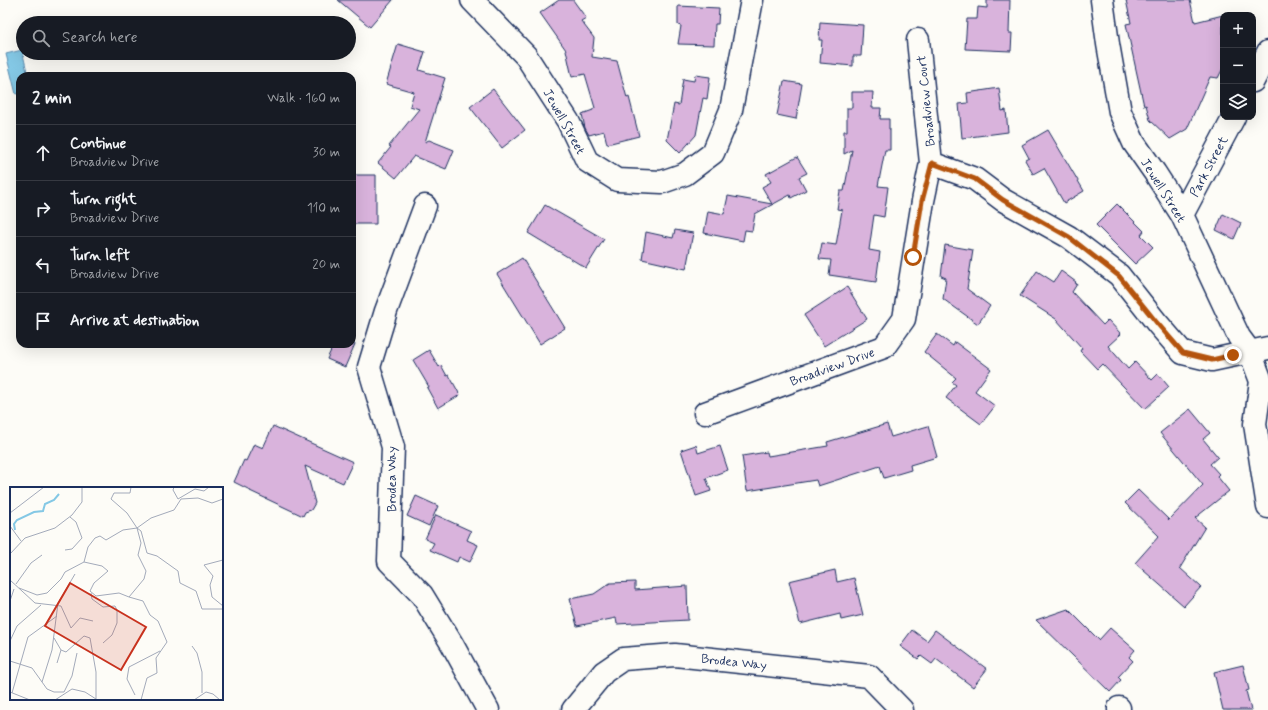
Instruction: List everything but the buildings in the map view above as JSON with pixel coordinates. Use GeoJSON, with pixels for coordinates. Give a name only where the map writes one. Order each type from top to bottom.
{"type":"FeatureCollection","features":[{"type":"Feature","properties":{"kind":"street","name":"Jewell Street"},"geometry":{"type":"LineString","coordinates":[[472,0],[526,56],[568,121],[587,161],[617,180],[662,182],[686,174],[713,153],[732,110],[752,0]]}},
{"type":"Feature","properties":{"kind":"street","name":"Jewell Street"},"geometry":{"type":"LineString","coordinates":[[1102,0],[1120,112],[1134,143],[1182,215],[1239,337],[1259,350],[1261,381],[1255,424],[1268,507]]}},
{"type":"Feature","properties":{"kind":"street","name":"Broadview Court"},"geometry":{"type":"LineString","coordinates":[[918,40],[932,163]]}},
{"type":"Feature","properties":{"kind":"street"},"geometry":{"type":"LineString","coordinates":[[1256,75],[1268,52]]}},
{"type":"Feature","properties":{"kind":"street","name":"Park Street"},"geometry":{"type":"LineString","coordinates":[[1182,215],[1232,120]]}},
{"type":"Feature","properties":{"kind":"street"},"geometry":{"type":"LineString","coordinates":[[932,163],[975,179],[1003,200],[1069,237],[1119,276],[1183,353],[1212,360],[1259,350]]}},
{"type":"Feature","properties":{"kind":"street","name":"Broadview Drive"},"geometry":{"type":"LineString","coordinates":[[705,412],[884,347],[904,319],[922,201],[932,163]]}},
{"type":"Feature","properties":{"kind":"street","name":"Brodea Way"},"geometry":{"type":"LineString","coordinates":[[425,206],[386,310],[369,366],[393,448],[390,561],[422,596],[452,644],[488,710]]}},
{"type":"Feature","properties":{"kind":"street","name":"Brodea Way"},"geometry":{"type":"LineString","coordinates":[[573,710],[604,672],[623,660],[675,655],[869,676],[902,710]]}},
{"type":"Feature","properties":{"kind":"water"},"geometry":{"type":"Polygon","coordinates":[[[16,52],[16,60],[24,60],[27,72],[16,72],[16,94],[6,54],[16,52]]]}},
{"type":"Feature","properties":{"kind":"route"},"geometry":{"type":"LineString","coordinates":[[913,257],[922,201],[932,163],[975,179],[1003,200],[1069,237],[1119,276],[1183,353],[1212,360],[1233,355]]}}]}
